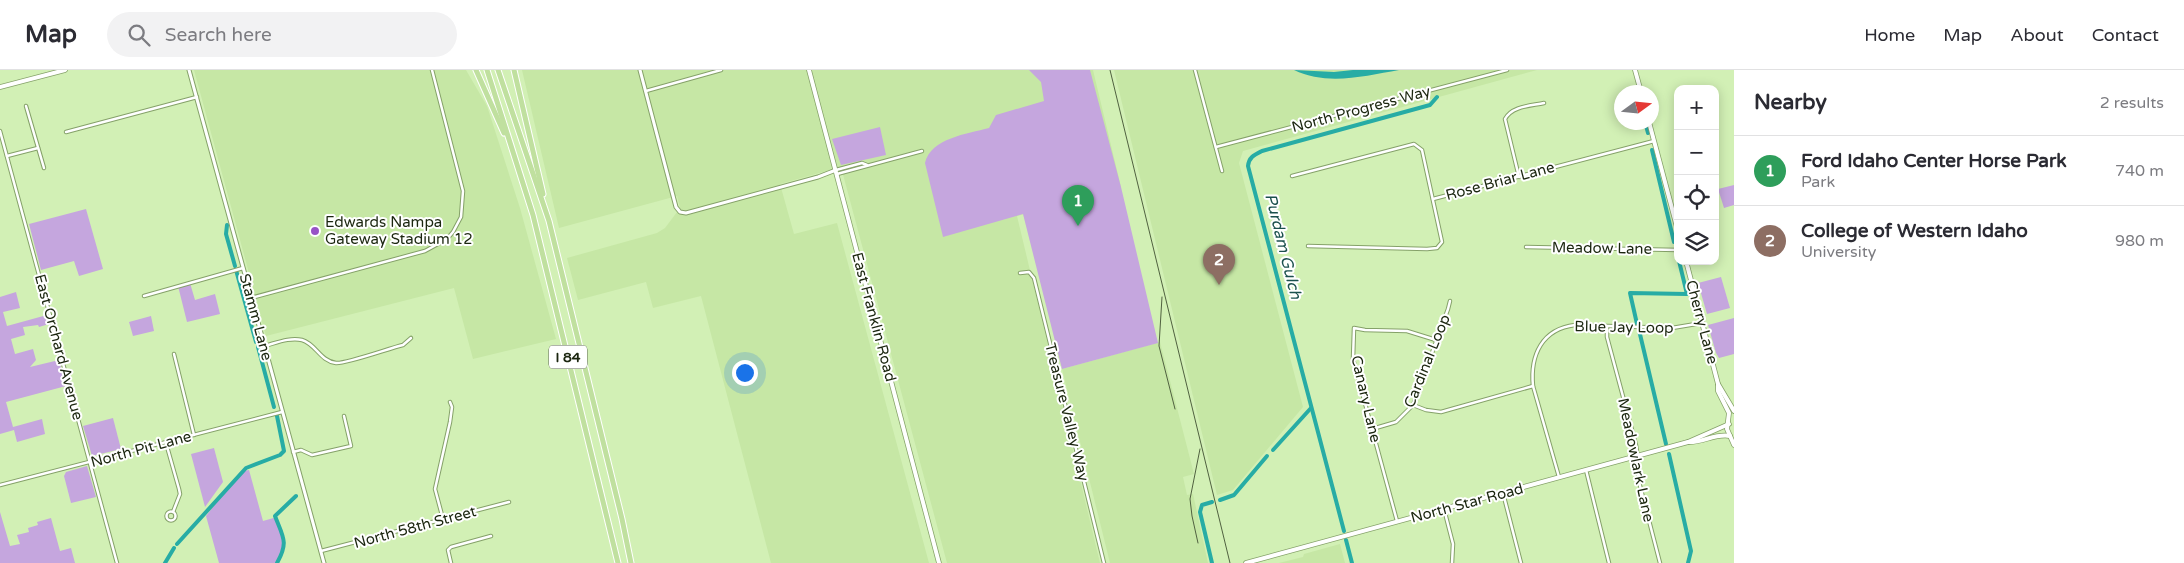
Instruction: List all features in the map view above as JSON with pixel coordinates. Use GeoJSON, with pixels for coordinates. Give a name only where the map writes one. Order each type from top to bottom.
{"type":"FeatureCollection","features":[{"type":"Feature","properties":{"kind":"highway"},"geometry":{"type":"LineString","coordinates":[[476,70],[513,152]]}},
{"type":"Feature","properties":{"kind":"highway","name":"I 84"},"geometry":{"type":"LineString","coordinates":[[487,70],[533,216],[618,563]]}},
{"type":"Feature","properties":{"kind":"highway","name":"I 84"},"geometry":{"type":"LineString","coordinates":[[498,70],[549,221],[622,519],[631,563]]}},
{"type":"Feature","properties":{"kind":"highway"},"geometry":{"type":"LineString","coordinates":[[514,70],[549,221]]}},
{"type":"Feature","properties":{"kind":"main road"},"geometry":{"type":"LineString","coordinates":[[0,87],[65,70]]}},
{"type":"Feature","properties":{"kind":"main road","name":"East Franklin Road"},"geometry":{"type":"LineString","coordinates":[[810,70],[939,563]]}},
{"type":"Feature","properties":{"kind":"main road"},"geometry":{"type":"LineString","coordinates":[[1635,70],[1639,85]]}},
{"type":"Feature","properties":{"kind":"main road"},"geometry":{"type":"LineString","coordinates":[[1651,130],[1675,220]]}},
{"type":"Feature","properties":{"kind":"main road","name":"Cherry Lane"},"geometry":{"type":"LineString","coordinates":[[1687,265],[1718,384],[1718,391],[1729,413],[1731,423],[1727,429],[1732,436]]}},
{"type":"Feature","properties":{"kind":"main road","name":"Cherry Lane"},"geometry":{"type":"LineString","coordinates":[[1718,384],[1734,411]]}},
{"type":"Feature","properties":{"kind":"main road","name":"North Star Road"},"geometry":{"type":"LineString","coordinates":[[1246,563],[1688,442],[1731,423]]}},
{"type":"Feature","properties":{"kind":"main road","name":"North Star Road"},"geometry":{"type":"LineString","coordinates":[[1688,442],[1697,443],[1720,434],[1732,436]]}},
{"type":"Feature","properties":{"kind":"main road"},"geometry":{"type":"LineString","coordinates":[[1732,436],[1734,444]]}},
{"type":"Feature","properties":{"kind":"street","name":"Stamm Lane"},"geometry":{"type":"LineString","coordinates":[[190,70],[324,563]]}},
{"type":"Feature","properties":{"kind":"street"},"geometry":{"type":"LineString","coordinates":[[251,298],[425,251],[447,239],[453,232],[461,217],[463,191],[432,70]]}},
{"type":"Feature","properties":{"kind":"street"},"geometry":{"type":"LineString","coordinates":[[640,70],[676,208],[680,212],[686,213],[836,172],[862,163],[867,165],[922,151]]}},
{"type":"Feature","properties":{"kind":"street"},"geometry":{"type":"LineString","coordinates":[[646,91],[721,70]]}},
{"type":"Feature","properties":{"kind":"street"},"geometry":{"type":"LineString","coordinates":[[1195,70],[1222,171]]}},
{"type":"Feature","properties":{"kind":"street","name":"North Progress Way"},"geometry":{"type":"LineString","coordinates":[[1216,147],[1507,70]]}},
{"type":"Feature","properties":{"kind":"street"},"geometry":{"type":"LineString","coordinates":[[66,132],[197,97]]}},
{"type":"Feature","properties":{"kind":"street"},"geometry":{"type":"LineString","coordinates":[[1518,177],[1505,119],[1514,110],[1544,103]]}},
{"type":"Feature","properties":{"kind":"street"},"geometry":{"type":"LineString","coordinates":[[26,106],[44,168]]}},
{"type":"Feature","properties":{"kind":"street","name":"East Orchard Avenue"},"geometry":{"type":"LineString","coordinates":[[0,131],[117,563]]}},
{"type":"Feature","properties":{"kind":"street","name":"Rose Briar Lane"},"geometry":{"type":"LineString","coordinates":[[1308,246],[1437,248],[1442,242],[1433,199],[1654,142]]}},
{"type":"Feature","properties":{"kind":"street"},"geometry":{"type":"LineString","coordinates":[[1292,176],[1414,144],[1422,150],[1433,199]]}},
{"type":"Feature","properties":{"kind":"street"},"geometry":{"type":"LineString","coordinates":[[6,156],[38,148]]}},
{"type":"Feature","properties":{"kind":"street","name":"Meadow Lane"},"geometry":{"type":"LineString","coordinates":[[1526,247],[1674,250]]}},
{"type":"Feature","properties":{"kind":"street"},"geometry":{"type":"LineString","coordinates":[[144,296],[243,268]]}},
{"type":"Feature","properties":{"kind":"street","name":"Treasure Valley Way"},"geometry":{"type":"LineString","coordinates":[[1020,273],[1029,272],[1034,278],[1104,563]]}},
{"type":"Feature","properties":{"kind":"street","name":"Cardinal Loop"},"geometry":{"type":"LineString","coordinates":[[1372,429],[1396,422],[1413,405],[1450,300]]}},
{"type":"Feature","properties":{"kind":"street","name":"Blue Jay Loop"},"geometry":{"type":"LineString","coordinates":[[1559,478],[1532,375],[1539,349],[1551,332],[1561,327],[1575,325],[1672,328],[1702,323]]}},
{"type":"Feature","properties":{"kind":"street","name":"Meadowlark Lane"},"geometry":{"type":"LineString","coordinates":[[1606,327],[1638,456],[1638,478],[1660,563]]}},
{"type":"Feature","properties":{"kind":"street","name":"Canary Lane"},"geometry":{"type":"LineString","coordinates":[[1397,522],[1353,359],[1354,328],[1407,331],[1436,340]]}},
{"type":"Feature","properties":{"kind":"street"},"geometry":{"type":"LineString","coordinates":[[264,346],[290,339],[301,340],[311,345],[322,357],[336,363],[403,345],[411,338]]}},
{"type":"Feature","properties":{"kind":"street"},"geometry":{"type":"LineString","coordinates":[[174,354],[194,435]]}},
{"type":"Feature","properties":{"kind":"street"},"geometry":{"type":"LineString","coordinates":[[1413,405],[1426,410],[1441,412],[1534,386]]}},
{"type":"Feature","properties":{"kind":"street"},"geometry":{"type":"LineString","coordinates":[[443,519],[435,489],[450,422],[452,407],[450,402]]}},
{"type":"Feature","properties":{"kind":"street","name":"North Pit Lane"},"geometry":{"type":"LineString","coordinates":[[0,484],[282,412]]}},
{"type":"Feature","properties":{"kind":"street"},"geometry":{"type":"LineString","coordinates":[[293,452],[301,450],[312,455],[351,446],[344,416]]}},
{"type":"Feature","properties":{"kind":"street"},"geometry":{"type":"LineString","coordinates":[[166,443],[179,489],[173,512]]}},
{"type":"Feature","properties":{"kind":"street"},"geometry":{"type":"LineString","coordinates":[[1586,470],[1609,563]]}},
{"type":"Feature","properties":{"kind":"street"},"geometry":{"type":"LineString","coordinates":[[1504,493],[1521,563]]}},
{"type":"Feature","properties":{"kind":"street","name":"North 58th Street"},"geometry":{"type":"LineString","coordinates":[[321,551],[509,502]]}},
{"type":"Feature","properties":{"kind":"street"},"geometry":{"type":"LineString","coordinates":[[1444,509],[1453,544],[1452,563]]}},
{"type":"Feature","properties":{"kind":"street"},"geometry":{"type":"LineString","coordinates":[[450,563],[448,550],[451,547],[491,536]]}},
{"type":"Feature","properties":{"kind":"shaded area"},"geometry":{"type":"Polygon","coordinates":[[[194,70],[466,70],[487,106],[520,208],[556,339],[473,359],[454,288],[266,336],[194,70]]]}},
{"type":"Feature","properties":{"kind":"shaded area"},"geometry":{"type":"Polygon","coordinates":[[[522,70],[1093,70],[1121,187],[1017,216],[1100,563],[947,563],[841,167],[780,184],[794,234],[837,223],[929,563],[771,563],[701,296],[653,308],[646,282],[578,300],[567,258],[657,233],[665,228],[680,208],[677,196],[559,228],[522,70]]]}},
{"type":"Feature","properties":{"kind":"shaded area"},"geometry":{"type":"Polygon","coordinates":[[[1029,70],[1090,70],[1121,187],[1158,343],[1062,369],[1023,214],[943,237],[925,163],[929,155],[934,148],[951,138],[989,128],[996,115],[1044,101],[1041,82],[1029,70]]]}},
{"type":"Feature","properties":{"kind":"shaded area"},"geometry":{"type":"Polygon","coordinates":[[[1114,70],[1537,70],[1243,151],[1239,163],[1303,407],[1233,490],[1217,495],[1114,70]]]}},
{"type":"Feature","properties":{"kind":"shaded area"},"geometry":{"type":"Polygon","coordinates":[[[880,127],[886,155],[841,165],[832,139],[880,127]]]}},
{"type":"Feature","properties":{"kind":"shaded area"},"geometry":{"type":"Polygon","coordinates":[[[1734,185],[1734,205],[1724,208],[1719,189],[1734,185]]]}},
{"type":"Feature","properties":{"kind":"shaded area"},"geometry":{"type":"Polygon","coordinates":[[[86,209],[103,269],[79,276],[74,261],[41,270],[29,224],[86,209]]]}},
{"type":"Feature","properties":{"kind":"shaded area"},"geometry":{"type":"Polygon","coordinates":[[[1721,277],[1730,308],[1707,314],[1698,283],[1721,277]]]}},
{"type":"Feature","properties":{"kind":"shaded area"},"geometry":{"type":"Polygon","coordinates":[[[190,283],[195,300],[215,294],[220,314],[187,322],[178,286],[190,283]]]}},
{"type":"Feature","properties":{"kind":"shaded area"},"geometry":{"type":"Polygon","coordinates":[[[16,292],[20,308],[3,312],[7,326],[47,315],[49,324],[39,327],[38,325],[23,327],[25,335],[11,339],[15,354],[33,349],[36,360],[30,367],[59,360],[66,386],[6,402],[13,427],[42,419],[45,434],[17,442],[14,430],[0,434],[0,297],[16,292]]]}},
{"type":"Feature","properties":{"kind":"shaded area"},"geometry":{"type":"Polygon","coordinates":[[[151,316],[154,331],[133,336],[129,322],[151,316]]]}},
{"type":"Feature","properties":{"kind":"shaded area"},"geometry":{"type":"Polygon","coordinates":[[[1734,318],[1734,354],[1719,358],[1708,325],[1734,318]]]}},
{"type":"Feature","properties":{"kind":"shaded area"},"geometry":{"type":"Polygon","coordinates":[[[1160,342],[1194,474],[1183,477],[1187,495],[1193,494],[1208,563],[1110,563],[1062,369],[1160,342]]]}},
{"type":"Feature","properties":{"kind":"shaded area"},"geometry":{"type":"Polygon","coordinates":[[[113,418],[121,449],[92,456],[83,426],[113,418]]]}},
{"type":"Feature","properties":{"kind":"shaded area"},"geometry":{"type":"Polygon","coordinates":[[[214,448],[223,482],[205,507],[191,454],[214,448]]]}},
{"type":"Feature","properties":{"kind":"shaded area"},"geometry":{"type":"Polygon","coordinates":[[[87,466],[96,497],[71,503],[64,476],[66,472],[87,466]]]}},
{"type":"Feature","properties":{"kind":"shaded area"},"geometry":{"type":"Polygon","coordinates":[[[249,470],[263,521],[277,517],[285,544],[275,563],[219,563],[206,516],[240,472],[249,470]]]}},
{"type":"Feature","properties":{"kind":"shaded area"},"geometry":{"type":"Polygon","coordinates":[[[0,512],[10,546],[20,544],[17,535],[29,532],[28,528],[38,525],[37,522],[51,518],[60,551],[71,548],[75,563],[0,563],[0,512]]]}},
{"type":"Feature","properties":{"kind":"shaded area"},"geometry":{"type":"Polygon","coordinates":[[[1340,544],[1345,563],[1279,563],[1303,557],[1304,554],[1340,544]]]}},
{"type":"Feature","properties":{"kind":"water"},"geometry":{"type":"Polygon","coordinates":[[[1294,70],[1334,72],[1399,70],[1360,77],[1333,79],[1307,75],[1294,70]]]}},
{"type":"Feature","properties":{"kind":"waterway","name":"Purdam Gulch"},"geometry":{"type":"LineString","coordinates":[[1344,531],[1248,166],[1249,160],[1262,151],[1430,105],[1437,97]]}},
{"type":"Feature","properties":{"kind":"waterway"},"geometry":{"type":"LineString","coordinates":[[1652,150],[1674,242]]}},
{"type":"Feature","properties":{"kind":"waterway"},"geometry":{"type":"LineString","coordinates":[[227,225],[226,234],[235,266]]}},
{"type":"Feature","properties":{"kind":"waterway"},"geometry":{"type":"LineString","coordinates":[[1637,324],[1630,293],[1687,294],[1680,265]]}},
{"type":"Feature","properties":{"kind":"waterway"},"geometry":{"type":"LineString","coordinates":[[236,270],[256,342]]}},
{"type":"Feature","properties":{"kind":"waterway"},"geometry":{"type":"LineString","coordinates":[[1639,330],[1666,444]]}},
{"type":"Feature","properties":{"kind":"waterway"},"geometry":{"type":"LineString","coordinates":[[258,347],[274,407]]}},
{"type":"Feature","properties":{"kind":"waterway"},"geometry":{"type":"LineString","coordinates":[[1273,450],[1311,408]]}},
{"type":"Feature","properties":{"kind":"waterway"},"geometry":{"type":"LineString","coordinates":[[177,544],[246,468],[280,455],[284,451],[277,416]]}},
{"type":"Feature","properties":{"kind":"waterway"},"geometry":{"type":"LineString","coordinates":[[1669,454],[1691,551],[1688,563]]}},
{"type":"Feature","properties":{"kind":"waterway"},"geometry":{"type":"LineString","coordinates":[[1220,500],[1234,495],[1267,456]]}},
{"type":"Feature","properties":{"kind":"waterway"},"geometry":{"type":"LineString","coordinates":[[277,563],[283,550],[284,540],[275,516],[296,496]]}},
{"type":"Feature","properties":{"kind":"waterway"},"geometry":{"type":"LineString","coordinates":[[1212,502],[1202,505],[1200,512],[1212,563]]}},
{"type":"Feature","properties":{"kind":"waterway","name":"Purdam Gulch"},"geometry":{"type":"LineString","coordinates":[[1346,540],[1352,563]]}},
{"type":"Feature","properties":{"kind":"waterway"},"geometry":{"type":"LineString","coordinates":[[165,563],[174,548]]}},
{"type":"Feature","properties":{"kind":"railway"},"geometry":{"type":"LineString","coordinates":[[1110,70],[1230,563]]}},
{"type":"Feature","properties":{"kind":"railway"},"geometry":{"type":"LineString","coordinates":[[1162,297],[1159,346],[1175,409]]}},
{"type":"Feature","properties":{"kind":"railway"},"geometry":{"type":"LineString","coordinates":[[1198,543],[1190,499],[1200,449]]}},
{"type":"Feature","properties":{"kind":"place","name":"Ford Idaho Center Horse Park"},"geometry":{"type":"Point","coordinates":[1078,226]}},
{"type":"Feature","properties":{"kind":"place","name":"Edwards Nampa Gateway Stadium 12"},"geometry":{"type":"Point","coordinates":[315,231]}},
{"type":"Feature","properties":{"kind":"place","name":"College of Western Idaho"},"geometry":{"type":"Point","coordinates":[1219,285]}}]}
